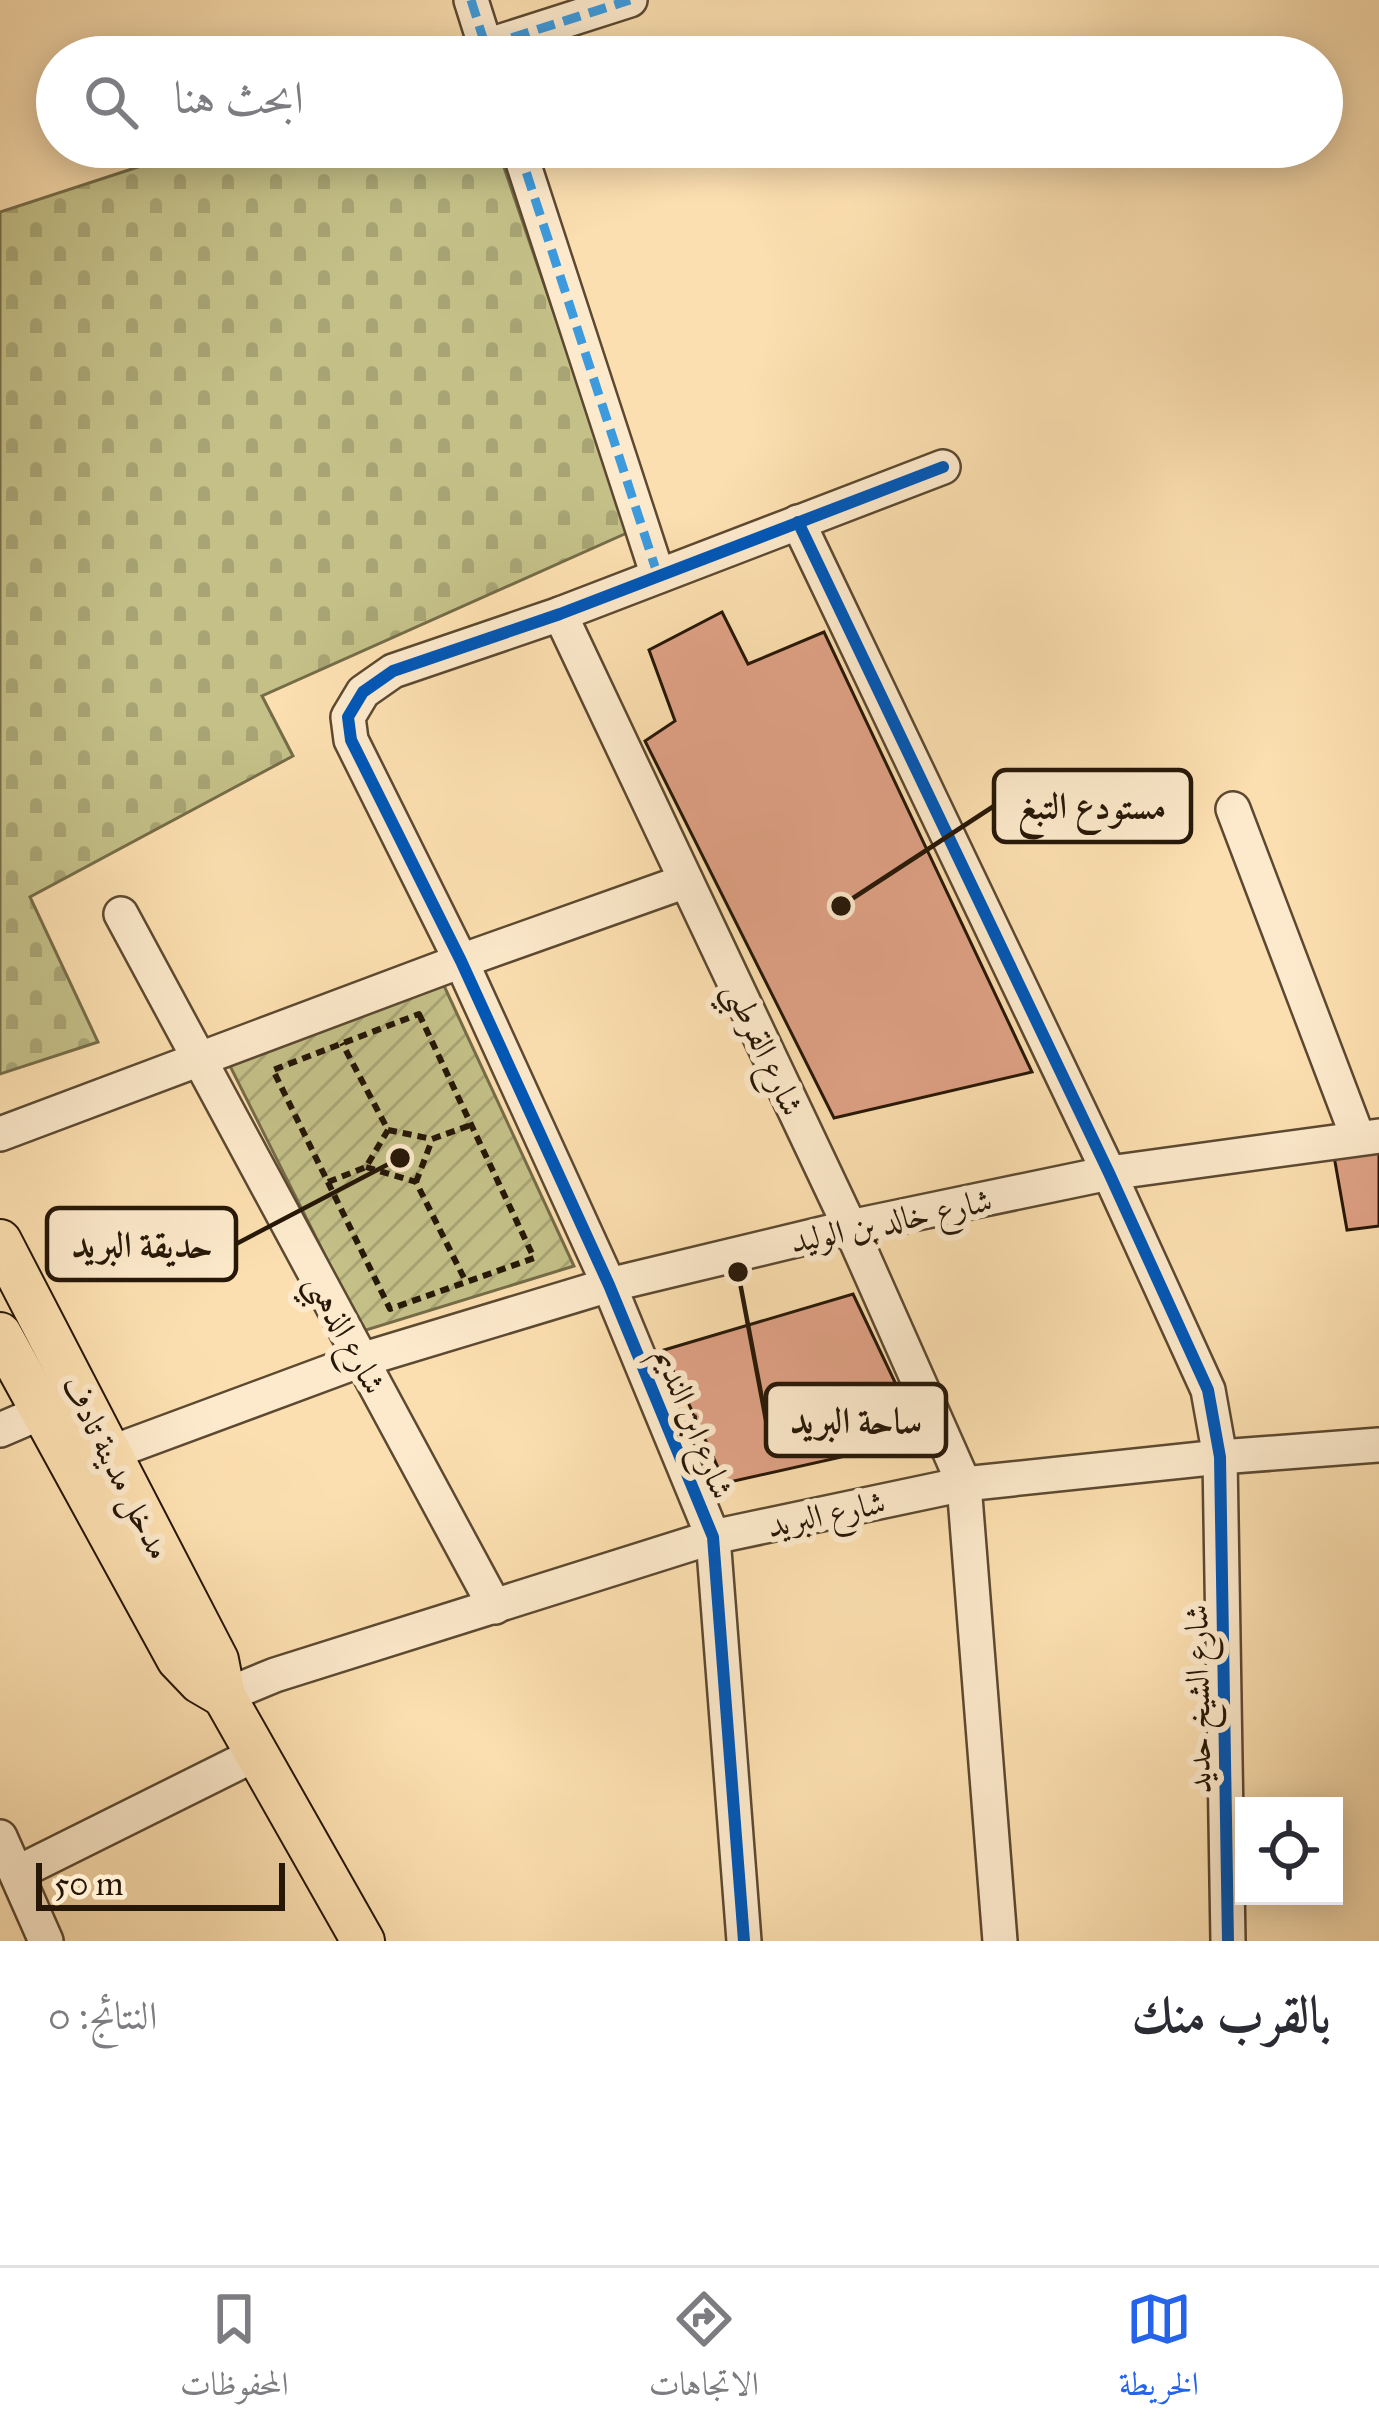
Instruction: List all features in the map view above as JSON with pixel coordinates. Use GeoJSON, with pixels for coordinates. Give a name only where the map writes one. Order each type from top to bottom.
{"type":"FeatureCollection","features":[{"type":"Feature","properties":{"kind":"main road","name":"مدخل مدينة تادف"},"geometry":{"type":"LineString","coordinates":[[0,1241],[93,1463],[218,1660],[224,1696],[363,1941]]}},
{"type":"Feature","properties":{"kind":"main road","name":"مدخل مدينة تادف"},"geometry":{"type":"LineString","coordinates":[[0,1334],[42,1412],[93,1463]]}},
{"type":"Feature","properties":{"kind":"street"},"geometry":{"type":"LineString","coordinates":[[471,0],[482,36]]}},
{"type":"Feature","properties":{"kind":"street"},"geometry":{"type":"LineString","coordinates":[[531,36],[631,0]]}},
{"type":"Feature","properties":{"kind":"street"},"geometry":{"type":"LineString","coordinates":[[525,168],[658,576]]}},
{"type":"Feature","properties":{"kind":"street"},"geometry":{"type":"LineString","coordinates":[[560,614],[943,467]]}},
{"type":"Feature","properties":{"kind":"street","name":"شارع الشيخ حديد"},"geometry":{"type":"LineString","coordinates":[[798,523],[1208,1390],[1220,1457],[1228,1941]]}},
{"type":"Feature","properties":{"kind":"street","name":"شارع القرطبي"},"geometry":{"type":"LineString","coordinates":[[560,614],[850,1227],[964,1484],[1000,1941]]}},
{"type":"Feature","properties":{"kind":"street","name":"شارع ابن النديم"},"geometry":{"type":"LineString","coordinates":[[560,614],[394,670],[362,692],[348,717],[351,740],[461,961],[609,1285],[713,1537],[744,1941]]}},
{"type":"Feature","properties":{"kind":"street"},"geometry":{"type":"LineString","coordinates":[[1233,809],[1369,1137]]}},
{"type":"Feature","properties":{"kind":"street"},"geometry":{"type":"LineString","coordinates":[[0,1134],[686,881]]}},
{"type":"Feature","properties":{"kind":"street","name":"شارع الذهبي"},"geometry":{"type":"LineString","coordinates":[[121,914],[495,1607]]}},
{"type":"Feature","properties":{"kind":"street","name":"شارع خالد بن الوليد"},"geometry":{"type":"LineString","coordinates":[[93,1463],[361,1360],[609,1285],[850,1227],[1109,1173],[1369,1137]]}},
{"type":"Feature","properties":{"kind":"street"},"geometry":{"type":"LineString","coordinates":[[0,1430],[42,1412]]}},
{"type":"Feature","properties":{"kind":"street","name":"شارع البريد"},"geometry":{"type":"LineString","coordinates":[[224,1696],[275,1675],[713,1537],[964,1484],[1379,1445]]}},
{"type":"Feature","properties":{"kind":"street"},"geometry":{"type":"LineString","coordinates":[[16,1873],[258,1753]]}},
{"type":"Feature","properties":{"kind":"street"},"geometry":{"type":"LineString","coordinates":[[0,1837],[46,1941]]}},
{"type":"Feature","properties":{"kind":"path"},"geometry":{"type":"LineString","coordinates":[[326,1011],[388,1130]]}},
{"type":"Feature","properties":{"kind":"path"},"geometry":{"type":"LineString","coordinates":[[419,1014],[471,1125],[534,1258],[390,1309],[273,1070],[419,1014]]}},
{"type":"Feature","properties":{"kind":"path"},"geometry":{"type":"LineString","coordinates":[[388,1130],[432,1139],[471,1125]]}},
{"type":"Feature","properties":{"kind":"path"},"geometry":{"type":"LineString","coordinates":[[328,1183],[366,1167],[388,1130]]}},
{"type":"Feature","properties":{"kind":"path"},"geometry":{"type":"LineString","coordinates":[[416,1182],[432,1139]]}},
{"type":"Feature","properties":{"kind":"path"},"geometry":{"type":"LineString","coordinates":[[366,1167],[416,1182],[466,1282]]}},
{"type":"Feature","properties":{"kind":"green space"},"geometry":{"type":"Polygon","coordinates":[[[135,168],[504,168],[629,532],[262,696],[293,756],[30,897],[98,1042],[0,1074],[0,212],[135,168]]]}},
{"type":"Feature","properties":{"kind":"green space"},"geometry":{"type":"Polygon","coordinates":[[[433,962],[574,1266],[363,1331],[222,1050],[433,962]]]}},
{"type":"Feature","properties":{"kind":"building"},"geometry":{"type":"Polygon","coordinates":[[[722,612],[748,664],[824,632],[1032,1072],[834,1118],[645,741],[675,721],[649,650],[722,612]]]}},
{"type":"Feature","properties":{"kind":"building"},"geometry":{"type":"Polygon","coordinates":[[[1379,1151],[1379,1226],[1347,1230],[1334,1156],[1379,1151]]]}},
{"type":"Feature","properties":{"kind":"building"},"geometry":{"type":"Polygon","coordinates":[[[853,1294],[922,1439],[725,1483],[664,1350],[853,1294]]]}},
{"type":"Feature","properties":{"kind":"marked path"},"geometry":{"type":"LineString","coordinates":[[471,0],[482,36]]}},
{"type":"Feature","properties":{"kind":"marked path"},"geometry":{"type":"LineString","coordinates":[[517,36],[630,0]]}},
{"type":"Feature","properties":{"kind":"marked path"},"geometry":{"type":"LineString","coordinates":[[525,168],[658,576]]}},
{"type":"Feature","properties":{"kind":"cycle path"},"geometry":{"type":"LineString","coordinates":[[744,1941],[713,1537],[609,1285],[461,961],[351,740],[348,717],[363,692],[393,671],[560,614],[943,467]]}},
{"type":"Feature","properties":{"kind":"cycle path"},"geometry":{"type":"LineString","coordinates":[[798,522],[1208,1390],[1220,1457],[1228,1941]]}},
{"type":"Feature","properties":{"kind":"place","name":"مستودع التبغ"},"geometry":{"type":"Point","coordinates":[841,906]}},
{"type":"Feature","properties":{"kind":"place","name":"حديقة البريد"},"geometry":{"type":"Point","coordinates":[400,1158]}},
{"type":"Feature","properties":{"kind":"place","name":"ساحة البريد"},"geometry":{"type":"Point","coordinates":[738,1272]}}]}
